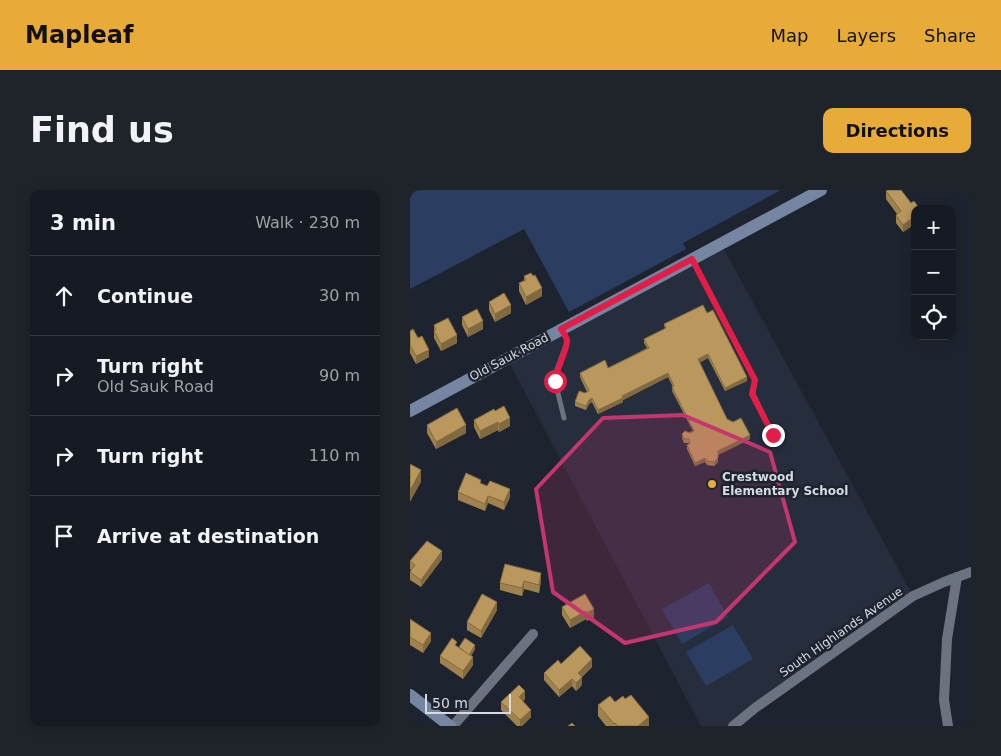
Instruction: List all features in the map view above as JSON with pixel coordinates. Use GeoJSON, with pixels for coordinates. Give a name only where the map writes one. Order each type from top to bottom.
{"type":"FeatureCollection","features":[{"type":"Feature","properties":{"kind":"street","name":"Old Sauk Road"},"geometry":{"type":"LineString","coordinates":[[410,411],[821,190]]}},
{"type":"Feature","properties":{"kind":"street","name":"South Highlands Avenue"},"geometry":{"type":"LineString","coordinates":[[733,726],[763,702],[913,596],[971,572]]}},
{"type":"Feature","properties":{"kind":"street"},"geometry":{"type":"LineString","coordinates":[[948,726],[944,700],[947,639],[957,577]]}},
{"type":"Feature","properties":{"kind":"street"},"geometry":{"type":"LineString","coordinates":[[454,726],[533,634]]}},
{"type":"Feature","properties":{"kind":"street"},"geometry":{"type":"LineString","coordinates":[[410,695],[450,726]]}},
{"type":"Feature","properties":{"kind":"lane"},"geometry":{"type":"LineString","coordinates":[[692,259],[755,380],[752,394],[773,435]]}},
{"type":"Feature","properties":{"kind":"lane"},"geometry":{"type":"LineString","coordinates":[[561,329],[567,339],[555,375],[555,381],[564,418]]}},
{"type":"Feature","properties":{"kind":"highlighted area"},"geometry":{"type":"Polygon","coordinates":[[[683,415],[770,452],[795,542],[716,622],[625,643],[553,592],[536,489],[603,418],[683,415]]]}},
{"type":"Feature","properties":{"kind":"shaded area"},"geometry":{"type":"Polygon","coordinates":[[[410,190],[781,190],[683,243],[686,249],[569,312],[524,229],[410,289],[410,190]]]}},
{"type":"Feature","properties":{"kind":"shaded area","name":"Crestwood Elementary School"},"geometry":{"type":"Polygon","coordinates":[[[721,244],[913,596],[733,726],[701,726],[507,358],[721,244]]]}},
{"type":"Feature","properties":{"kind":"shaded area"},"geometry":{"type":"Polygon","coordinates":[[[709,583],[728,617],[682,644],[662,609],[709,583]]]}},
{"type":"Feature","properties":{"kind":"shaded area"},"geometry":{"type":"Polygon","coordinates":[[[733,625],[753,659],[706,686],[686,652],[733,625]]]}},
{"type":"Feature","properties":{"kind":"building"},"geometry":{"type":"Polygon","coordinates":[[[901,190],[911,203],[914,201],[917,205],[911,205],[911,219],[903,225],[896,215],[901,211],[886,191],[901,190]]]}},
{"type":"Feature","properties":{"kind":"building"},"geometry":{"type":"Polygon","coordinates":[[[531,273],[533,276],[535,275],[542,288],[526,297],[519,283],[526,280],[524,276],[531,273]]]}},
{"type":"Feature","properties":{"kind":"building"},"geometry":{"type":"Polygon","coordinates":[[[504,293],[511,305],[495,314],[489,302],[504,293]]]}},
{"type":"Feature","properties":{"kind":"building"},"geometry":{"type":"Polygon","coordinates":[[[703,305],[707,313],[713,310],[747,377],[725,388],[708,354],[698,359],[727,419],[733,422],[741,418],[750,435],[718,451],[718,458],[714,462],[707,461],[705,458],[695,463],[687,445],[690,443],[689,439],[684,439],[682,434],[685,431],[690,433],[694,431],[672,387],[674,386],[668,373],[598,410],[592,398],[586,406],[575,402],[579,391],[585,393],[589,391],[580,373],[605,360],[608,368],[649,348],[644,339],[666,328],[664,324],[703,305]]]}},
{"type":"Feature","properties":{"kind":"building"},"geometry":{"type":"Polygon","coordinates":[[[477,309],[483,321],[468,329],[462,317],[477,309]]]}},
{"type":"Feature","properties":{"kind":"building"},"geometry":{"type":"Polygon","coordinates":[[[448,318],[457,335],[441,344],[434,331],[436,330],[434,325],[448,318]]]}},
{"type":"Feature","properties":{"kind":"building"},"geometry":{"type":"Polygon","coordinates":[[[413,329],[418,338],[422,336],[429,350],[416,356],[410,345],[410,331],[413,329]]]}},
{"type":"Feature","properties":{"kind":"building"},"geometry":{"type":"Polygon","coordinates":[[[504,406],[510,418],[480,431],[474,420],[494,409],[495,411],[504,406]]]}},
{"type":"Feature","properties":{"kind":"building"},"geometry":{"type":"Polygon","coordinates":[[[457,408],[466,425],[436,442],[427,425],[457,408]]]}},
{"type":"Feature","properties":{"kind":"building"},"geometry":{"type":"Polygon","coordinates":[[[410,464],[421,470],[410,491],[410,464]]]}},
{"type":"Feature","properties":{"kind":"building"},"geometry":{"type":"Polygon","coordinates":[[[466,473],[481,480],[480,483],[487,486],[490,481],[510,489],[504,502],[488,496],[485,504],[458,492],[466,473]]]}},
{"type":"Feature","properties":{"kind":"building"},"geometry":{"type":"Polygon","coordinates":[[[427,541],[442,551],[421,580],[410,572],[415,565],[410,561],[427,541]]]}},
{"type":"Feature","properties":{"kind":"building"},"geometry":{"type":"Polygon","coordinates":[[[505,564],[541,573],[539,585],[524,581],[522,588],[500,583],[505,564]]]}},
{"type":"Feature","properties":{"kind":"building"},"geometry":{"type":"Polygon","coordinates":[[[482,594],[497,602],[481,631],[467,622],[482,594]]]}},
{"type":"Feature","properties":{"kind":"building"},"geometry":{"type":"Polygon","coordinates":[[[585,594],[594,609],[587,613],[586,611],[570,620],[562,607],[585,594]]]}},
{"type":"Feature","properties":{"kind":"building"},"geometry":{"type":"Polygon","coordinates":[[[410,619],[431,633],[423,645],[410,637],[410,619]]]}},
{"type":"Feature","properties":{"kind":"building"},"geometry":{"type":"Polygon","coordinates":[[[452,638],[457,642],[455,645],[473,657],[463,671],[440,656],[452,638]]]}},
{"type":"Feature","properties":{"kind":"building"},"geometry":{"type":"Polygon","coordinates":[[[465,638],[475,645],[469,655],[459,647],[465,638]]]}},
{"type":"Feature","properties":{"kind":"building"},"geometry":{"type":"Polygon","coordinates":[[[580,646],[592,659],[578,673],[582,677],[576,683],[572,679],[559,690],[544,673],[558,660],[561,664],[580,646]]]}},
{"type":"Feature","properties":{"kind":"building"},"geometry":{"type":"Polygon","coordinates":[[[519,685],[525,691],[519,697],[531,710],[520,720],[501,702],[519,685]]]}},
{"type":"Feature","properties":{"kind":"building"},"geometry":{"type":"Polygon","coordinates":[[[631,695],[649,717],[638,726],[618,726],[614,724],[598,705],[610,696],[615,702],[623,696],[625,699],[631,695]]]}},
{"type":"Feature","properties":{"kind":"place","name":"Crestwood Elementary School"},"geometry":{"type":"Point","coordinates":[712,484]}},
{"type":"Feature","properties":{"kind":"route"},"geometry":{"type":"LineString","coordinates":[[555,381],[555,375],[567,339],[561,329],[692,259],[755,380],[752,394],[773,435]]}}]}
